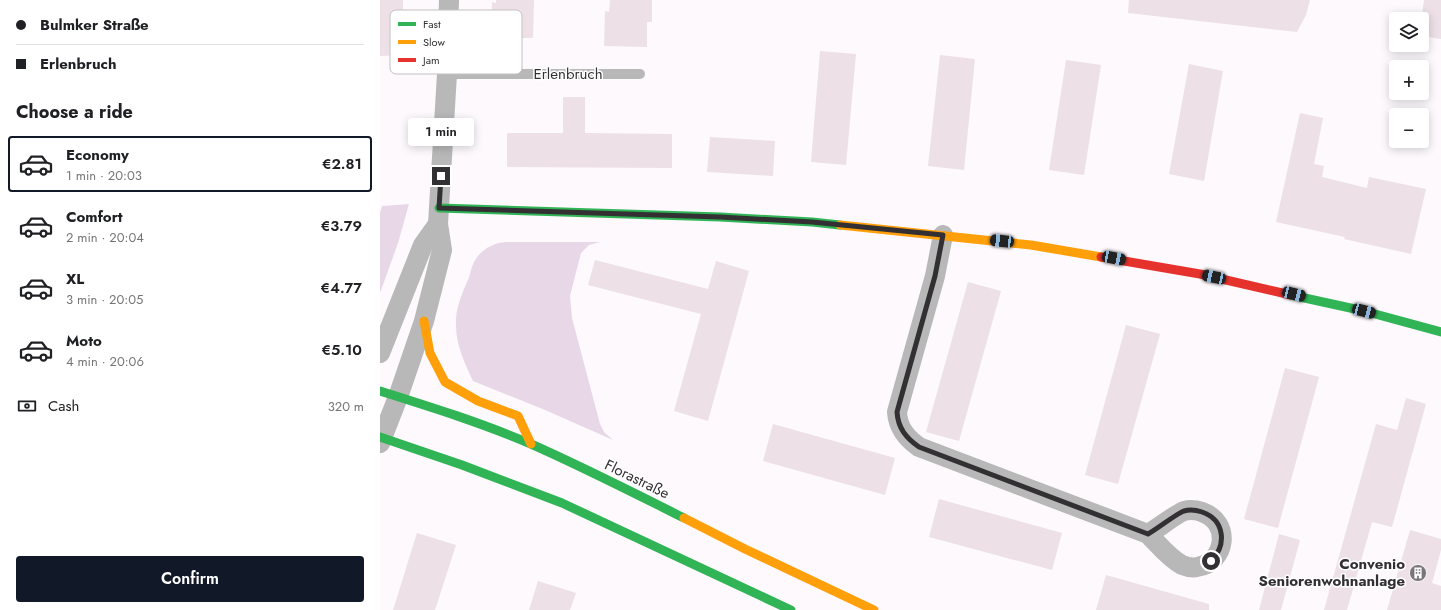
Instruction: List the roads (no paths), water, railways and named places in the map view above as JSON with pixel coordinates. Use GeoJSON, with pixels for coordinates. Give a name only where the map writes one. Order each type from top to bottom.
{"type":"FeatureCollection","features":[{"type":"Feature","properties":{"kind":"main road"},"geometry":{"type":"LineString","coordinates":[[438,216],[727,217],[812,222],[1031,245],[1200,274],[1357,310],[1441,332]]}},
{"type":"Feature","properties":{"kind":"main road"},"geometry":{"type":"LineString","coordinates":[[424,321],[430,353],[445,382],[478,401],[518,416],[531,444]]}},
{"type":"Feature","properties":{"kind":"main road","name":"Florastraße"},"geometry":{"type":"LineString","coordinates":[[389,394],[473,421],[531,444],[606,479],[745,549],[874,610]]}},
{"type":"Feature","properties":{"kind":"main road"},"geometry":{"type":"LineString","coordinates":[[381,439],[462,465],[562,503],[791,610]]}},
{"type":"Feature","properties":{"kind":"street"},"geometry":{"type":"LineString","coordinates":[[449,0],[449,10]]}},
{"type":"Feature","properties":{"kind":"street"},"geometry":{"type":"LineString","coordinates":[[381,439],[389,394],[424,321],[442,250],[438,216],[447,74]]}},
{"type":"Feature","properties":{"kind":"street"},"geometry":{"type":"LineString","coordinates":[[380,353],[423,245],[438,216]]}},
{"type":"Feature","properties":{"kind":"street"},"geometry":{"type":"LineString","coordinates":[[943,235],[935,276],[897,412],[897,421],[901,429],[908,439],[919,447],[1148,534]]}},
{"type":"Feature","properties":{"kind":"lane","name":"Erlenbruch"},"geometry":{"type":"LineString","coordinates":[[447,74],[640,74]]}},
{"type":"Feature","properties":{"kind":"place","name":"Convenio Seniorenwohnanlage"},"geometry":{"type":"Point","coordinates":[1418,573]}}]}
